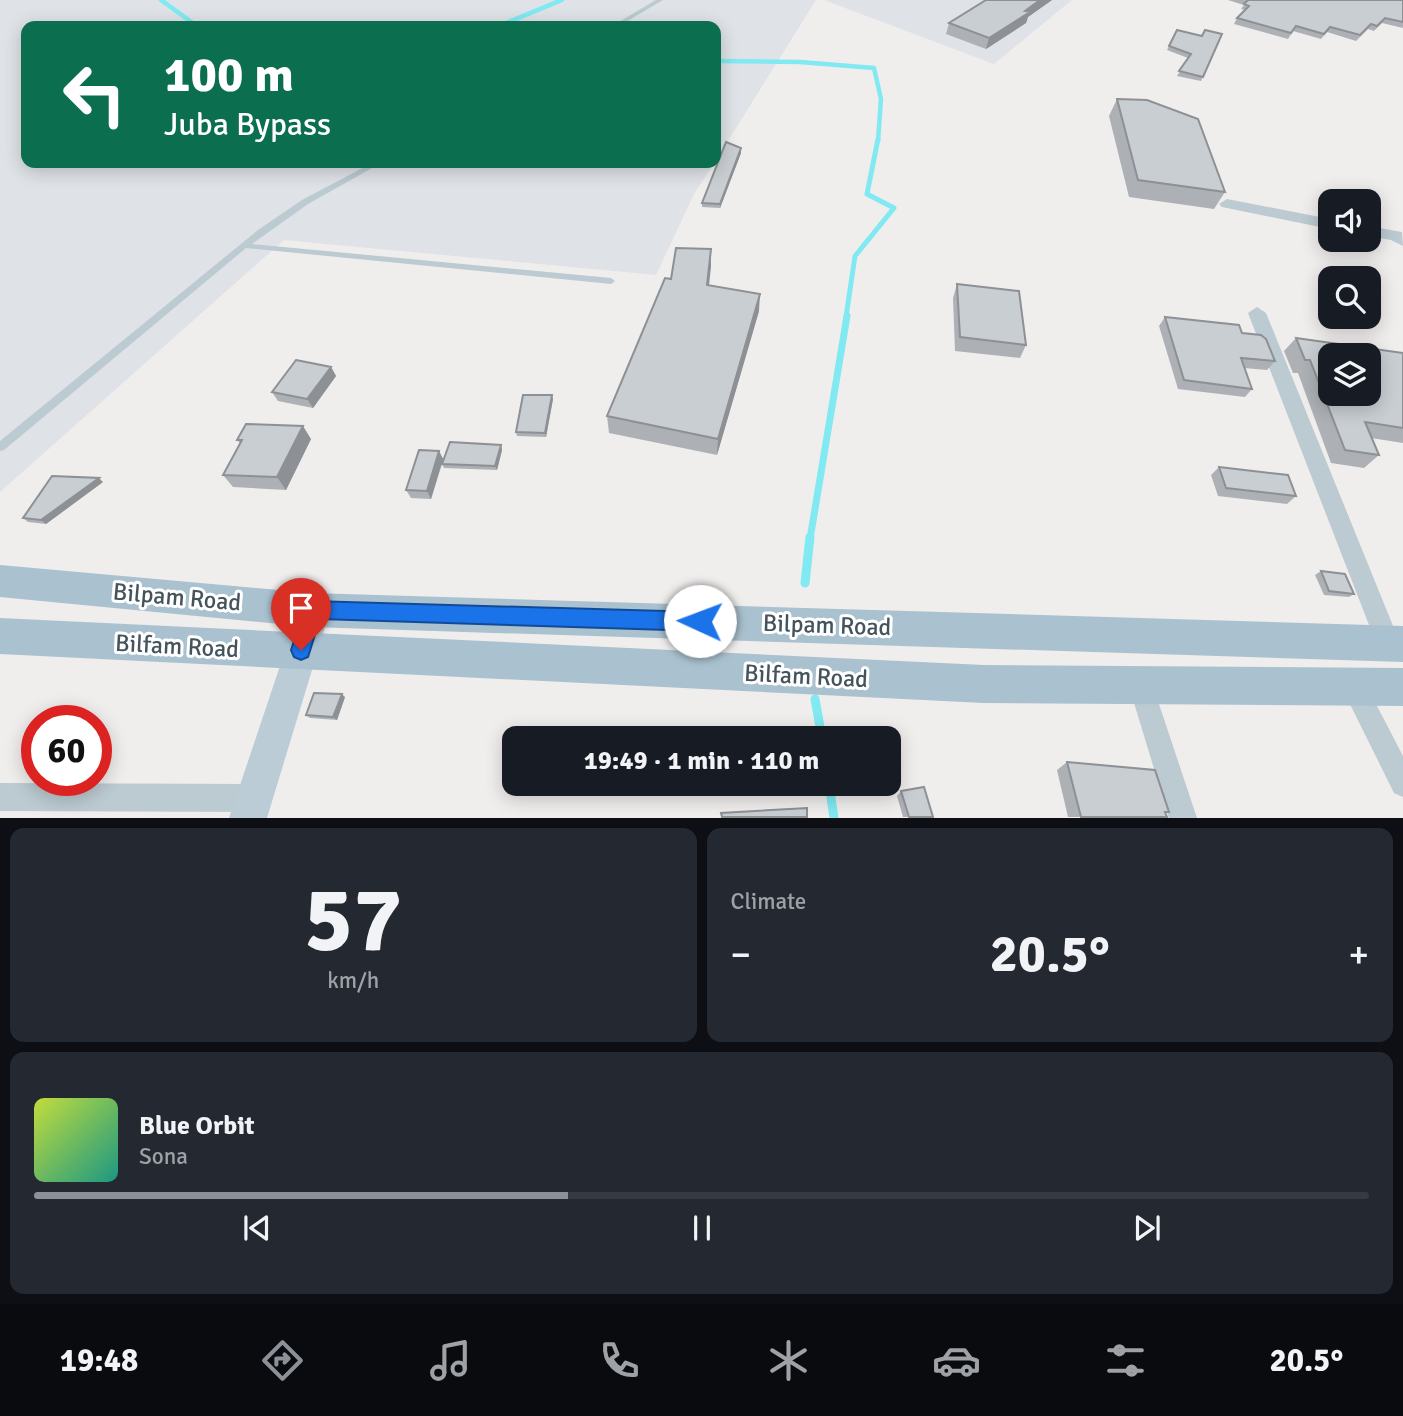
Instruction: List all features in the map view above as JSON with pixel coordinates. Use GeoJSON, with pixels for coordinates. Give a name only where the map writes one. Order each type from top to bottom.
{"type":"FeatureCollection","features":[{"type":"Feature","properties":{"kind":"main road","name":"Bilpam Road"},"geometry":{"type":"LineString","coordinates":[[0,581],[311,610],[1396,644]]}},
{"type":"Feature","properties":{"kind":"main road"},"geometry":{"type":"LineString","coordinates":[[251,808],[310,624],[311,610]]}},
{"type":"Feature","properties":{"kind":"main road","name":"Bilfam Road"},"geometry":{"type":"LineString","coordinates":[[0,636],[984,684],[1140,683],[1403,687]]}},
{"type":"Feature","properties":{"kind":"street"},"geometry":{"type":"LineString","coordinates":[[1227,204],[1318,222]]}},
{"type":"Feature","properties":{"kind":"street"},"geometry":{"type":"LineString","coordinates":[[1381,233],[1396,236],[1403,241]]}},
{"type":"Feature","properties":{"kind":"street"},"geometry":{"type":"LineString","coordinates":[[1257,313],[1396,644]]}},
{"type":"Feature","properties":{"kind":"street"},"geometry":{"type":"LineString","coordinates":[[1140,683],[1183,817]]}},
{"type":"Feature","properties":{"kind":"street"},"geometry":{"type":"LineString","coordinates":[[1353,687],[1403,783]]}},
{"type":"Feature","properties":{"kind":"street"},"geometry":{"type":"LineString","coordinates":[[0,797],[251,808]]}},
{"type":"Feature","properties":{"kind":"lane"},"geometry":{"type":"LineString","coordinates":[[624,21],[660,0]]}},
{"type":"Feature","properties":{"kind":"lane"},"geometry":{"type":"LineString","coordinates":[[0,447],[261,232],[305,202],[368,168]]}},
{"type":"Feature","properties":{"kind":"lane"},"geometry":{"type":"LineString","coordinates":[[247,246],[611,281]]}},
{"type":"Feature","properties":{"kind":"shaded area"},"geometry":{"type":"Polygon","coordinates":[[[0,0],[816,0],[721,152],[721,21],[21,21],[21,168],[711,168],[694,194],[656,275],[284,240],[0,492],[0,0]]]}},
{"type":"Feature","properties":{"kind":"shaded area"},"geometry":{"type":"Polygon","coordinates":[[[824,0],[1072,0],[994,64],[824,0]]]}},
{"type":"Feature","properties":{"kind":"building"},"geometry":{"type":"Polygon","coordinates":[[[986,0],[1040,0],[1025,11],[1030,12],[989,38],[949,23],[986,0]]]}},
{"type":"Feature","properties":{"kind":"building"},"geometry":{"type":"Polygon","coordinates":[[[1248,0],[1403,0],[1403,22],[1385,18],[1377,26],[1371,24],[1360,35],[1330,27],[1324,34],[1296,26],[1291,33],[1237,18],[1249,6],[1244,4],[1248,0]]]}},
{"type":"Feature","properties":{"kind":"building"},"geometry":{"type":"Polygon","coordinates":[[[1177,30],[1202,36],[1205,30],[1222,34],[1203,77],[1179,71],[1191,54],[1169,46],[1177,30]]]}},
{"type":"Feature","properties":{"kind":"building"},"geometry":{"type":"Polygon","coordinates":[[[1117,99],[1147,100],[1198,119],[1225,192],[1138,180],[1117,99]]]}},
{"type":"Feature","properties":{"kind":"building"},"geometry":{"type":"Polygon","coordinates":[[[726,142],[741,148],[720,204],[702,203],[716,168],[721,168],[721,155],[726,142]]]}},
{"type":"Feature","properties":{"kind":"building"},"geometry":{"type":"Polygon","coordinates":[[[676,248],[711,249],[707,285],[760,294],[718,439],[607,416],[665,278],[671,279],[676,248]]]}},
{"type":"Feature","properties":{"kind":"building"},"geometry":{"type":"Polygon","coordinates":[[[957,284],[1019,291],[1026,345],[960,337],[957,284]]]}},
{"type":"Feature","properties":{"kind":"building"},"geometry":{"type":"Polygon","coordinates":[[[1165,317],[1239,325],[1242,333],[1261,335],[1266,339],[1275,361],[1241,358],[1252,389],[1184,380],[1165,317]]]}},
{"type":"Feature","properties":{"kind":"building"},"geometry":{"type":"Polygon","coordinates":[[[1296,338],[1332,343],[1318,343],[1318,381],[1310,360],[1305,360],[1296,338]]]}},
{"type":"Feature","properties":{"kind":"building"},"geometry":{"type":"Polygon","coordinates":[[[1381,350],[1403,353],[1403,428],[1365,422],[1379,455],[1345,450],[1328,406],[1381,406],[1381,350]]]}},
{"type":"Feature","properties":{"kind":"building"},"geometry":{"type":"Polygon","coordinates":[[[296,360],[331,367],[307,399],[272,392],[296,360]]]}},
{"type":"Feature","properties":{"kind":"building"},"geometry":{"type":"Polygon","coordinates":[[[523,395],[552,395],[545,433],[516,432],[523,395]]]}},
{"type":"Feature","properties":{"kind":"building"},"geometry":{"type":"Polygon","coordinates":[[[246,424],[303,426],[277,477],[223,475],[242,440],[237,440],[246,424]]]}},
{"type":"Feature","properties":{"kind":"building"},"geometry":{"type":"Polygon","coordinates":[[[450,442],[501,445],[495,466],[442,464],[450,442]]]}},
{"type":"Feature","properties":{"kind":"building"},"geometry":{"type":"Polygon","coordinates":[[[419,450],[439,451],[427,491],[406,490],[419,450]]]}},
{"type":"Feature","properties":{"kind":"building"},"geometry":{"type":"Polygon","coordinates":[[[1219,467],[1288,475],[1296,496],[1226,488],[1219,467]]]}},
{"type":"Feature","properties":{"kind":"building"},"geometry":{"type":"Polygon","coordinates":[[[52,476],[99,478],[41,520],[23,518],[52,476]]]}},
{"type":"Feature","properties":{"kind":"building"},"geometry":{"type":"Polygon","coordinates":[[[1321,571],[1345,574],[1354,594],[1329,591],[1321,571]]]}},
{"type":"Feature","properties":{"kind":"building"},"geometry":{"type":"Polygon","coordinates":[[[314,693],[342,694],[333,717],[306,715],[314,693]]]}},
{"type":"Feature","properties":{"kind":"building"},"geometry":{"type":"Polygon","coordinates":[[[1067,762],[1155,770],[1169,812],[1165,812],[1167,817],[1081,817],[1067,762]]]}},
{"type":"Feature","properties":{"kind":"building"},"geometry":{"type":"Polygon","coordinates":[[[924,787],[933,817],[909,817],[901,791],[924,787]]]}},
{"type":"Feature","properties":{"kind":"building"},"geometry":{"type":"Polygon","coordinates":[[[807,808],[807,817],[722,817],[721,813],[807,808]]]}},
{"type":"Feature","properties":{"kind":"waterway"},"geometry":{"type":"LineString","coordinates":[[161,0],[190,21]]}},
{"type":"Feature","properties":{"kind":"waterway"},"geometry":{"type":"LineString","coordinates":[[511,21],[562,0]]}},
{"type":"Feature","properties":{"kind":"waterway"},"geometry":{"type":"LineString","coordinates":[[721,61],[800,62],[874,68],[881,99],[878,141]]}},
{"type":"Feature","properties":{"kind":"waterway"},"geometry":{"type":"LineString","coordinates":[[846,317],[855,256],[894,208],[867,194],[878,139]]}},
{"type":"Feature","properties":{"kind":"waterway"},"geometry":{"type":"LineString","coordinates":[[810,539],[847,316]]}},
{"type":"Feature","properties":{"kind":"waterway"},"geometry":{"type":"LineString","coordinates":[[805,583],[810,537]]}},
{"type":"Feature","properties":{"kind":"waterway"},"geometry":{"type":"LineString","coordinates":[[815,699],[820,726]]}},
{"type":"Feature","properties":{"kind":"waterway"},"geometry":{"type":"LineString","coordinates":[[831,796],[834,818]]}},
{"type":"Feature","properties":{"kind":"route"},"geometry":{"type":"LineString","coordinates":[[301,650],[310,624],[311,610],[700,621]]}}]}
